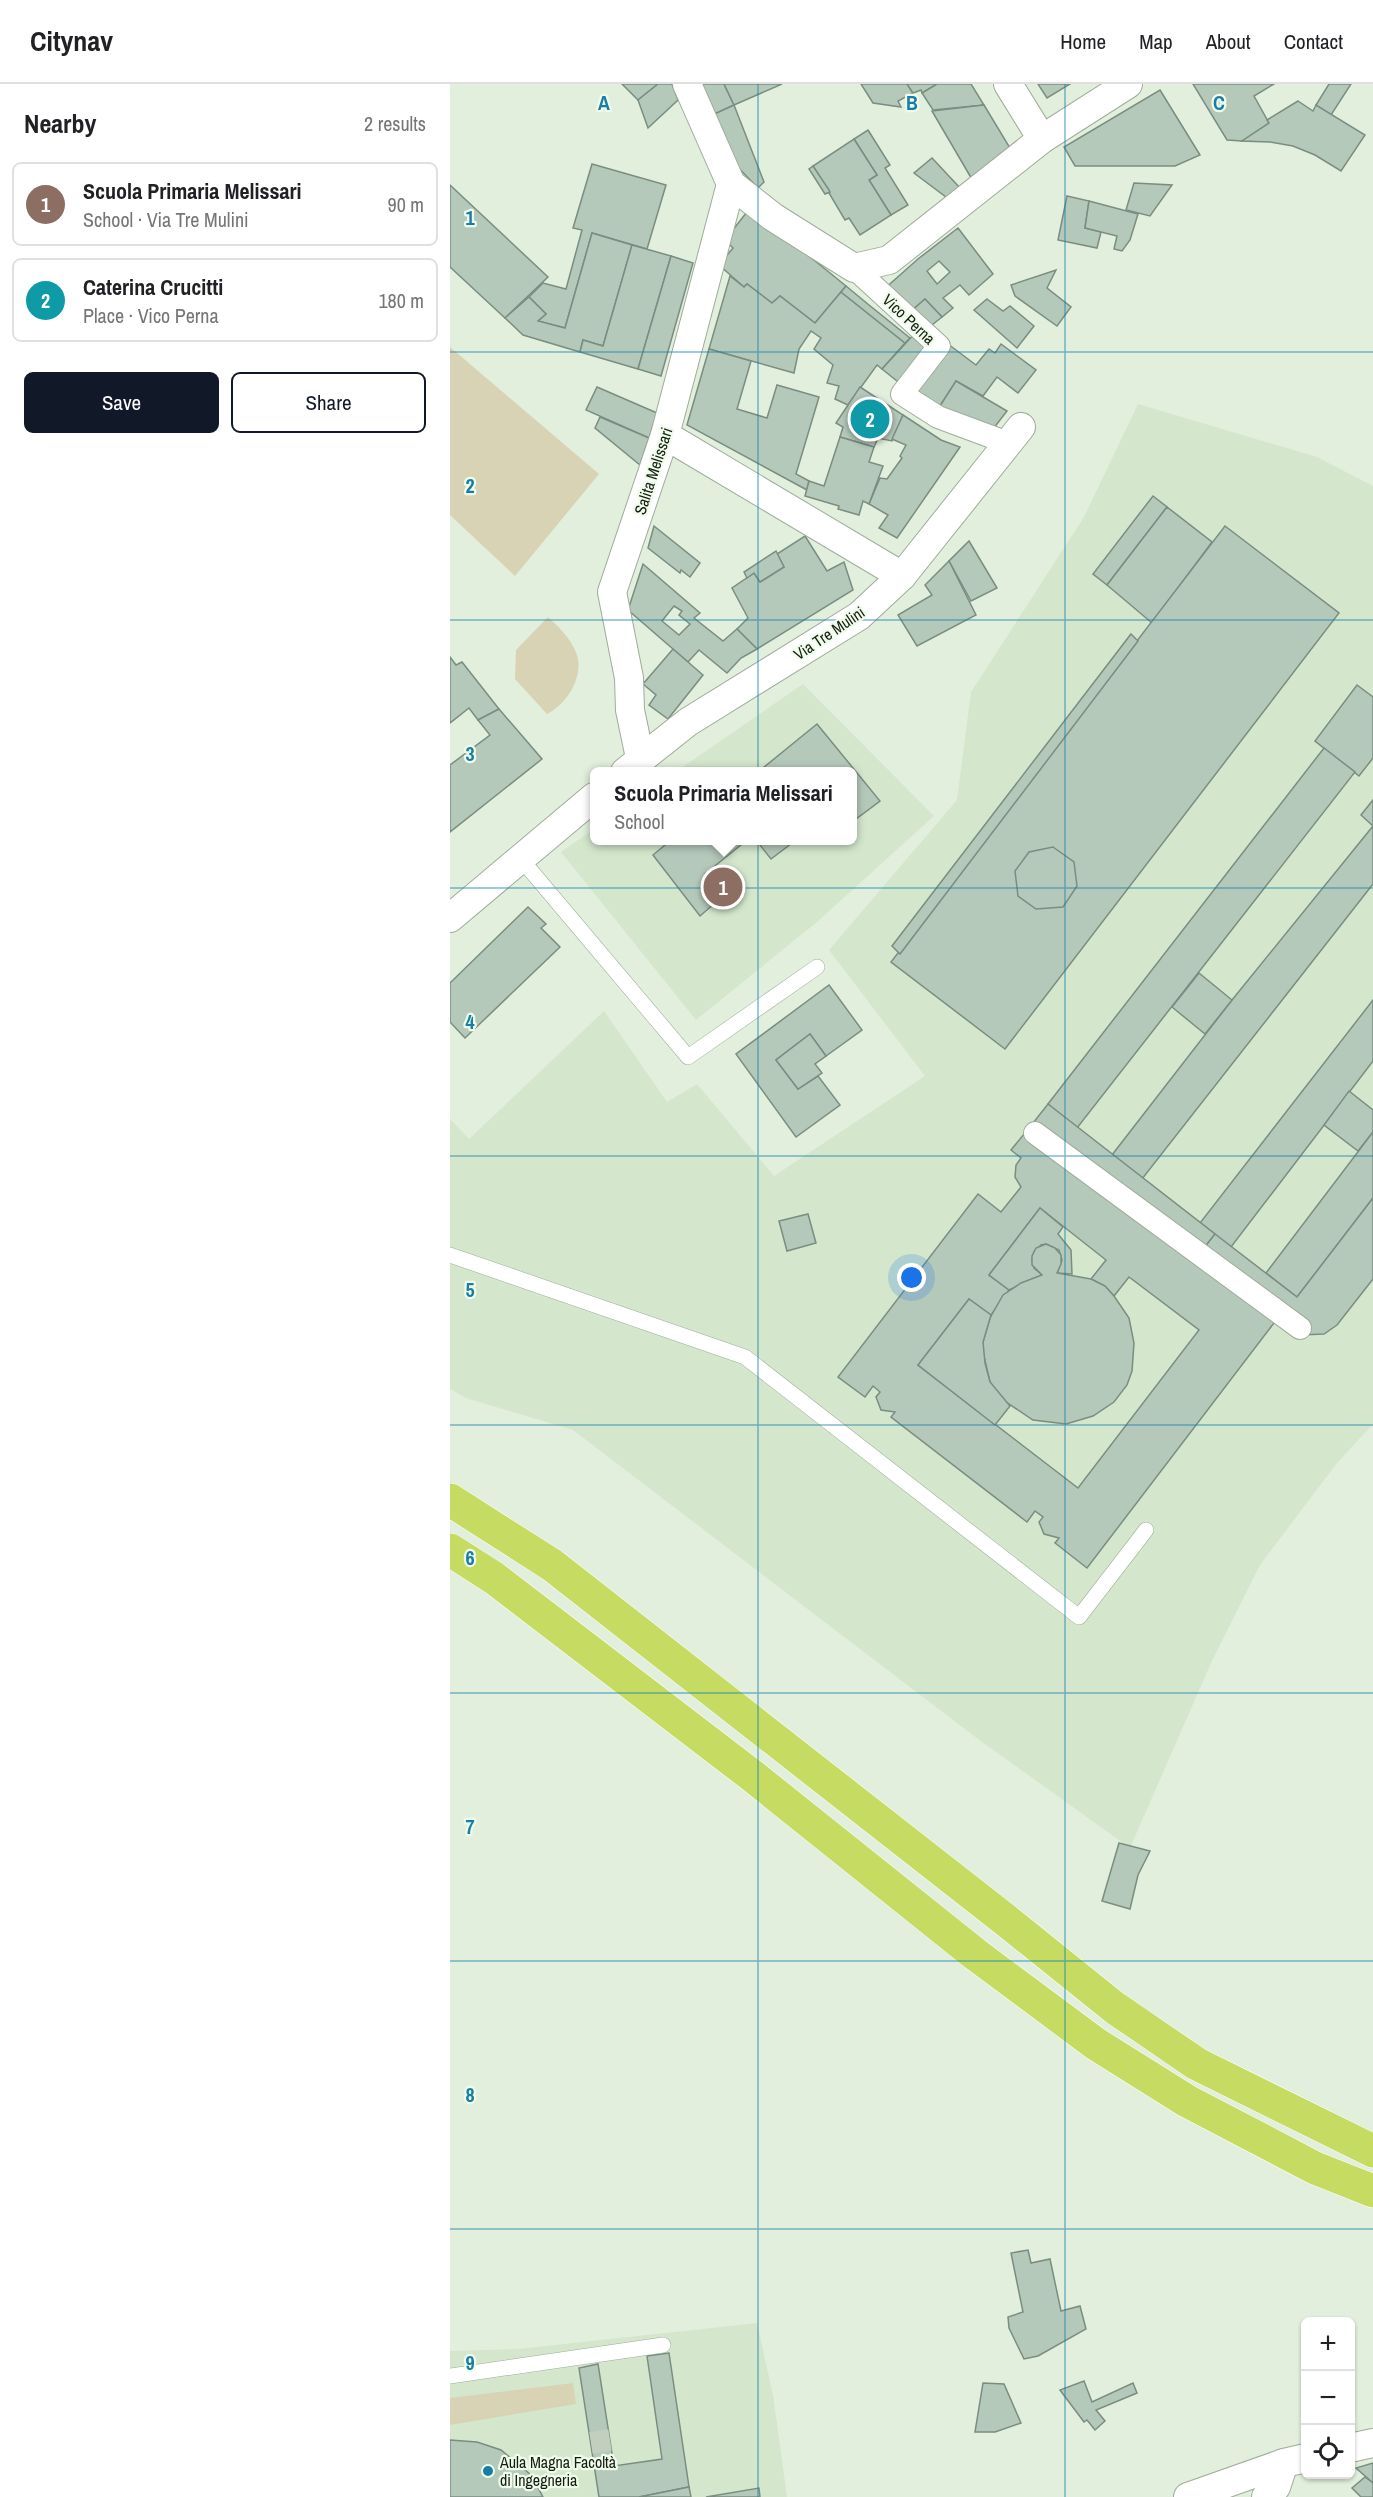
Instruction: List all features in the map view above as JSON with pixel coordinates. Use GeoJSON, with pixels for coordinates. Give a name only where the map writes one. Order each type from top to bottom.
{"type":"FeatureCollection","features":[{"type":"Feature","properties":{"kind":"highway"},"geometry":{"type":"LineString","coordinates":[[450,1500],[552,1565],[1115,2008],[1197,2064],[1373,2151]]}},
{"type":"Feature","properties":{"kind":"highway"},"geometry":{"type":"LineString","coordinates":[[450,1550],[494,1578],[750,1773],[975,1954],[1096,2044],[1187,2101],[1314,2168],[1373,2191]]}},
{"type":"Feature","properties":{"kind":"street"},"geometry":{"type":"LineString","coordinates":[[687,84],[732,184],[773,217],[854,267],[889,260],[1042,139],[1128,84]]}},
{"type":"Feature","properties":{"kind":"street"},"geometry":{"type":"LineString","coordinates":[[1008,84],[1042,139]]}},
{"type":"Feature","properties":{"kind":"street","name":"Salita Melissari"},"geometry":{"type":"LineString","coordinates":[[633,765],[629,678],[612,592],[665,435],[732,184]]}},
{"type":"Feature","properties":{"kind":"street","name":"Vico Perna"},"geometry":{"type":"LineString","coordinates":[[854,267],[939,346],[902,394],[938,417],[1015,435]]}},
{"type":"Feature","properties":{"kind":"street"},"geometry":{"type":"LineString","coordinates":[[665,435],[902,576]]}},
{"type":"Feature","properties":{"kind":"street","name":"Via Tre Mulini"},"geometry":{"type":"LineString","coordinates":[[633,765],[688,722],[859,616],[902,576],[1015,435]]}},
{"type":"Feature","properties":{"kind":"street"},"geometry":{"type":"LineString","coordinates":[[450,918],[590,800]]}},
{"type":"Feature","properties":{"kind":"street"},"geometry":{"type":"LineString","coordinates":[[1035,1133],[1300,1328]]}},
{"type":"Feature","properties":{"kind":"street"},"geometry":{"type":"LineString","coordinates":[[1355,2447],[1373,2443]]}},
{"type":"Feature","properties":{"kind":"street"},"geometry":{"type":"LineString","coordinates":[[1188,2497],[1295,2460]]}},
{"type":"Feature","properties":{"kind":"street"},"geometry":{"type":"LineString","coordinates":[[1266,2497],[1295,2460]]}},
{"type":"Feature","properties":{"kind":"lane"},"geometry":{"type":"LineString","coordinates":[[521,859],[688,1057],[817,967]]}},
{"type":"Feature","properties":{"kind":"lane"},"geometry":{"type":"LineString","coordinates":[[450,1254],[745,1357],[1079,1617],[1146,1530]]}},
{"type":"Feature","properties":{"kind":"lane"},"geometry":{"type":"LineString","coordinates":[[450,2376],[663,2345]]}},
{"type":"Feature","properties":{"kind":"shaded area"},"geometry":{"type":"Polygon","coordinates":[[[450,347],[599,474],[515,576],[450,515],[450,347]]]}},
{"type":"Feature","properties":{"kind":"shaded area"},"geometry":{"type":"Polygon","coordinates":[[[1138,404],[1317,457],[1373,486],[1373,1424],[1337,1463],[1260,1565],[1211,1663],[1130,1848],[978,1739],[573,1430],[466,1398],[450,1389],[450,1119],[469,1139],[604,1011],[667,1102],[697,1084],[774,1176],[925,1076],[829,950],[957,800],[971,692],[1084,517],[1138,404]]]}},
{"type":"Feature","properties":{"kind":"shaded area"},"geometry":{"type":"Polygon","coordinates":[[[548,617],[572,644],[577,655],[578,672],[567,697],[547,714],[515,679],[516,650],[548,617]]]}},
{"type":"Feature","properties":{"kind":"shaded area"},"geometry":{"type":"Polygon","coordinates":[[[803,684],[934,816],[817,922],[696,1020],[561,852],[590,832],[590,845],[857,845],[857,767],[683,767],[803,684]]]}},
{"type":"Feature","properties":{"kind":"shaded area"},"geometry":{"type":"Polygon","coordinates":[[[757,2323],[773,2395],[787,2497],[450,2497],[450,2351],[518,2349],[757,2323]]]}},
{"type":"Feature","properties":{"kind":"shaded area"},"geometry":{"type":"Polygon","coordinates":[[[573,2383],[576,2404],[450,2425],[450,2398],[573,2383]]]}},
{"type":"Feature","properties":{"kind":"building"},"geometry":{"type":"Polygon","coordinates":[[[622,84],[658,84],[638,100],[622,84]]]}},
{"type":"Feature","properties":{"kind":"building"},"geometry":{"type":"Polygon","coordinates":[[[658,84],[672,84],[678,100],[648,128],[638,100],[658,84]]]}},
{"type":"Feature","properties":{"kind":"building"},"geometry":{"type":"Polygon","coordinates":[[[694,84],[724,84],[734,105],[708,117],[694,84]]]}},
{"type":"Feature","properties":{"kind":"building"},"geometry":{"type":"Polygon","coordinates":[[[724,84],[782,84],[734,105],[724,84]]]}},
{"type":"Feature","properties":{"kind":"building"},"geometry":{"type":"Polygon","coordinates":[[[861,84],[907,84],[913,93],[898,101],[901,107],[873,103],[861,84]]]}},
{"type":"Feature","properties":{"kind":"building"},"geometry":{"type":"Polygon","coordinates":[[[907,84],[937,84],[922,93],[921,90],[913,93],[907,84]]]}},
{"type":"Feature","properties":{"kind":"building"},"geometry":{"type":"Polygon","coordinates":[[[937,84],[971,84],[984,105],[933,110],[922,93],[937,84]]]}},
{"type":"Feature","properties":{"kind":"building"},"geometry":{"type":"Polygon","coordinates":[[[1038,84],[1070,84],[1047,98],[1038,84]]]}},
{"type":"Feature","properties":{"kind":"building"},"geometry":{"type":"Polygon","coordinates":[[[1193,84],[1274,84],[1254,96],[1269,123],[1242,141],[1227,140],[1193,84]]]}},
{"type":"Feature","properties":{"kind":"building"},"geometry":{"type":"Polygon","coordinates":[[[1329,84],[1351,84],[1331,115],[1316,105],[1329,84]]]}},
{"type":"Feature","properties":{"kind":"building"},"geometry":{"type":"Polygon","coordinates":[[[1160,90],[1200,155],[1175,166],[1075,166],[1064,147],[1160,90]]]}},
{"type":"Feature","properties":{"kind":"building"},"geometry":{"type":"Polygon","coordinates":[[[1298,101],[1313,111],[1316,105],[1365,135],[1341,171],[1315,155],[1293,146],[1242,141],[1269,123],[1267,120],[1298,101]]]}},
{"type":"Feature","properties":{"kind":"building"},"geometry":{"type":"Polygon","coordinates":[[[734,105],[764,182],[758,188],[724,153],[708,117],[734,105]]]}},
{"type":"Feature","properties":{"kind":"building"},"geometry":{"type":"Polygon","coordinates":[[[984,105],[1010,148],[973,181],[932,111],[984,105]]]}},
{"type":"Feature","properties":{"kind":"building"},"geometry":{"type":"Polygon","coordinates":[[[868,130],[890,165],[885,168],[908,205],[891,215],[869,180],[877,175],[854,139],[868,130]]]}},
{"type":"Feature","properties":{"kind":"building"},"geometry":{"type":"Polygon","coordinates":[[[854,139],[877,175],[869,180],[891,215],[860,235],[849,218],[845,220],[813,166],[854,139]]]}},
{"type":"Feature","properties":{"kind":"building"},"geometry":{"type":"Polygon","coordinates":[[[932,158],[961,189],[950,200],[914,173],[932,158]]]}},
{"type":"Feature","properties":{"kind":"building"},"geometry":{"type":"Polygon","coordinates":[[[592,164],[666,185],[647,249],[592,233],[565,328],[538,321],[546,314],[529,297],[543,283],[566,289],[582,230],[573,228],[592,164]]]}},
{"type":"Feature","properties":{"kind":"building"},"geometry":{"type":"Polygon","coordinates":[[[813,166],[830,192],[825,194],[809,169],[813,166]]]}},
{"type":"Feature","properties":{"kind":"building"},"geometry":{"type":"Polygon","coordinates":[[[1134,183],[1172,185],[1150,216],[1126,210],[1134,183]]]}},
{"type":"Feature","properties":{"kind":"building"},"geometry":{"type":"Polygon","coordinates":[[[450,185],[548,277],[505,318],[450,267],[450,185]]]}},
{"type":"Feature","properties":{"kind":"building"},"geometry":{"type":"Polygon","coordinates":[[[1067,196],[1089,201],[1085,228],[1101,232],[1097,248],[1058,240],[1067,196]]]}},
{"type":"Feature","properties":{"kind":"building"},"geometry":{"type":"Polygon","coordinates":[[[1089,201],[1138,214],[1130,240],[1122,251],[1114,249],[1117,236],[1085,228],[1089,201]]]}},
{"type":"Feature","properties":{"kind":"building"},"geometry":{"type":"Polygon","coordinates":[[[750,208],[846,286],[815,323],[780,296],[772,303],[747,284],[744,287],[719,265],[733,248],[725,240],[750,208]]]}},
{"type":"Feature","properties":{"kind":"building"},"geometry":{"type":"Polygon","coordinates":[[[958,228],[993,274],[969,295],[960,285],[943,298],[953,308],[942,317],[925,299],[909,313],[882,291],[958,228]],[[939,261],[927,271],[937,284],[950,272],[939,261]]]}},
{"type":"Feature","properties":{"kind":"building"},"geometry":{"type":"Polygon","coordinates":[[[592,233],[632,245],[603,346],[583,340],[580,352],[523,335],[505,318],[529,297],[546,314],[538,321],[565,328],[592,233]]]}},
{"type":"Feature","properties":{"kind":"building"},"geometry":{"type":"Polygon","coordinates":[[[632,245],[671,256],[638,369],[580,352],[583,340],[603,346],[632,245]]]}},
{"type":"Feature","properties":{"kind":"building"},"geometry":{"type":"Polygon","coordinates":[[[671,256],[693,263],[661,376],[638,369],[671,256]]]}},
{"type":"Feature","properties":{"kind":"building"},"geometry":{"type":"Polygon","coordinates":[[[1056,270],[1047,288],[1071,307],[1057,326],[1015,296],[1011,285],[1056,270]]]}},
{"type":"Feature","properties":{"kind":"building"},"geometry":{"type":"Polygon","coordinates":[[[730,276],[744,287],[747,284],[772,303],[780,296],[815,323],[841,292],[905,343],[882,369],[877,365],[848,405],[835,399],[839,386],[827,383],[833,365],[814,349],[821,338],[811,331],[799,349],[794,373],[709,349],[730,276]]]}},
{"type":"Feature","properties":{"kind":"building"},"geometry":{"type":"Polygon","coordinates":[[[846,286],[910,338],[905,343],[841,292],[846,286]]]}},
{"type":"Feature","properties":{"kind":"building"},"geometry":{"type":"Polygon","coordinates":[[[925,299],[942,317],[928,328],[909,313],[925,299]]]}},
{"type":"Feature","properties":{"kind":"building"},"geometry":{"type":"Polygon","coordinates":[[[987,299],[1003,311],[1010,306],[1034,326],[1017,348],[974,310],[987,299]]]}},
{"type":"Feature","properties":{"kind":"building"},"geometry":{"type":"Polygon","coordinates":[[[916,332],[933,347],[902,385],[882,369],[916,332]]]}},
{"type":"Feature","properties":{"kind":"building"},"geometry":{"type":"Polygon","coordinates":[[[948,344],[976,365],[989,349],[995,353],[1001,344],[1036,370],[1018,393],[997,377],[983,396],[956,381],[938,409],[916,395],[915,387],[948,344]]]}},
{"type":"Feature","properties":{"kind":"building"},"geometry":{"type":"Polygon","coordinates":[[[709,349],[751,361],[737,409],[767,418],[777,385],[819,397],[796,474],[809,481],[807,490],[687,425],[709,349]]]}},
{"type":"Feature","properties":{"kind":"building"},"geometry":{"type":"Polygon","coordinates":[[[956,381],[1007,411],[993,429],[938,409],[956,381]]]}},
{"type":"Feature","properties":{"kind":"building"},"geometry":{"type":"Polygon","coordinates":[[[597,387],[657,413],[649,438],[586,410],[597,387]]]}},
{"type":"Feature","properties":{"kind":"building"},"geometry":{"type":"Polygon","coordinates":[[[860,387],[903,415],[892,441],[878,438],[874,447],[840,437],[843,427],[836,423],[860,387]]]}},
{"type":"Feature","properties":{"kind":"building"},"geometry":{"type":"Polygon","coordinates":[[[903,415],[941,440],[960,447],[897,538],[879,528],[888,515],[869,504],[880,478],[887,479],[902,458],[900,456],[906,445],[892,439],[903,415]]]}},
{"type":"Feature","properties":{"kind":"building"},"geometry":{"type":"Polygon","coordinates":[[[600,417],[649,438],[640,465],[595,428],[600,417]]]}},
{"type":"Feature","properties":{"kind":"building"},"geometry":{"type":"Polygon","coordinates":[[[840,437],[874,447],[869,462],[883,466],[869,504],[863,501],[859,515],[838,509],[839,506],[805,496],[809,481],[824,486],[840,437]]]}},
{"type":"Feature","properties":{"kind":"building"},"geometry":{"type":"Polygon","coordinates":[[[1153,496],[1167,507],[1107,585],[1093,574],[1153,496]]]}},
{"type":"Feature","properties":{"kind":"building"},"geometry":{"type":"Polygon","coordinates":[[[1167,507],[1212,542],[1152,623],[1107,585],[1167,507]]]}},
{"type":"Feature","properties":{"kind":"building"},"geometry":{"type":"Polygon","coordinates":[[[654,526],[700,563],[690,577],[681,570],[680,573],[648,548],[654,526]]]}},
{"type":"Feature","properties":{"kind":"building"},"geometry":{"type":"Polygon","coordinates":[[[1225,526],[1339,613],[1005,1049],[891,962],[1225,526]]]}},
{"type":"Feature","properties":{"kind":"building"},"geometry":{"type":"Polygon","coordinates":[[[805,536],[827,571],[844,562],[853,590],[757,649],[737,629],[748,618],[732,588],[754,573],[760,582],[784,567],[777,554],[805,536]]]}},
{"type":"Feature","properties":{"kind":"building"},"geometry":{"type":"Polygon","coordinates":[[[969,541],[997,588],[971,601],[949,561],[969,541]]]}},
{"type":"Feature","properties":{"kind":"building"},"geometry":{"type":"Polygon","coordinates":[[[776,551],[784,567],[760,582],[754,573],[747,578],[744,572],[776,551]]]}},
{"type":"Feature","properties":{"kind":"building"},"geometry":{"type":"Polygon","coordinates":[[[949,561],[976,615],[917,646],[898,615],[932,595],[925,585],[949,561]]]}},
{"type":"Feature","properties":{"kind":"building"},"geometry":{"type":"Polygon","coordinates":[[[643,564],[700,613],[694,618],[723,641],[737,629],[757,649],[741,658],[727,673],[699,650],[688,662],[628,610],[643,564]],[[674,606],[662,621],[679,635],[690,624],[679,615],[682,611],[674,606]]]}},
{"type":"Feature","properties":{"kind":"building"},"geometry":{"type":"Polygon","coordinates":[[[1131,634],[1138,641],[900,954],[892,946],[1131,634]]]}},
{"type":"Feature","properties":{"kind":"building"},"geometry":{"type":"Polygon","coordinates":[[[673,649],[703,675],[668,719],[649,705],[656,695],[643,684],[673,649]]]}},
{"type":"Feature","properties":{"kind":"building"},"geometry":{"type":"Polygon","coordinates":[[[450,657],[456,665],[462,662],[499,709],[478,720],[469,708],[450,723],[450,657]]]}},
{"type":"Feature","properties":{"kind":"building"},"geometry":{"type":"Polygon","coordinates":[[[1357,685],[1373,697],[1373,758],[1359,776],[1315,741],[1357,685]]]}},
{"type":"Feature","properties":{"kind":"building"},"geometry":{"type":"Polygon","coordinates":[[[499,709],[542,759],[450,832],[450,765],[490,735],[478,720],[499,709]]]}},
{"type":"Feature","properties":{"kind":"building"},"geometry":{"type":"Polygon","coordinates":[[[817,724],[852,767],[764,767],[817,724]]]}},
{"type":"Feature","properties":{"kind":"building"},"geometry":{"type":"Polygon","coordinates":[[[1324,748],[1355,772],[1077,1128],[1048,1104],[1324,748]]]}},
{"type":"Feature","properties":{"kind":"building"},"geometry":{"type":"Polygon","coordinates":[[[857,773],[880,801],[857,818],[857,773]]]}},
{"type":"Feature","properties":{"kind":"building"},"geometry":{"type":"Polygon","coordinates":[[[1373,800],[1373,826],[1361,815],[1373,800]]]}},
{"type":"Feature","properties":{"kind":"building"},"geometry":{"type":"Polygon","coordinates":[[[1373,826],[1373,884],[1142,1179],[1112,1155],[1232,1000],[1373,826]]]}},
{"type":"Feature","properties":{"kind":"building"},"geometry":{"type":"Polygon","coordinates":[[[665,845],[741,845],[705,874],[722,897],[700,916],[653,855],[665,845]]]}},
{"type":"Feature","properties":{"kind":"building"},"geometry":{"type":"Polygon","coordinates":[[[760,845],[789,845],[771,859],[760,845]]]}},
{"type":"Feature","properties":{"kind":"building"},"geometry":{"type":"Polygon","coordinates":[[[1053,847],[1074,862],[1077,886],[1063,907],[1036,909],[1018,896],[1015,871],[1029,852],[1053,847]]]}},
{"type":"Feature","properties":{"kind":"building"},"geometry":{"type":"Polygon","coordinates":[[[528,907],[546,924],[541,928],[560,947],[465,1038],[450,1022],[450,983],[528,907]]]}},
{"type":"Feature","properties":{"kind":"building"},"geometry":{"type":"Polygon","coordinates":[[[1199,973],[1232,1000],[1205,1034],[1172,1007],[1199,973]]]}},
{"type":"Feature","properties":{"kind":"building"},"geometry":{"type":"Polygon","coordinates":[[[829,985],[862,1030],[826,1056],[810,1034],[776,1060],[798,1089],[818,1076],[840,1105],[796,1137],[736,1054],[829,985]]]}},
{"type":"Feature","properties":{"kind":"building"},"geometry":{"type":"Polygon","coordinates":[[[1373,1000],[1373,1061],[1231,1247],[1200,1223],[1373,1000]]]}},
{"type":"Feature","properties":{"kind":"building"},"geometry":{"type":"Polygon","coordinates":[[[810,1034],[826,1056],[815,1064],[822,1073],[798,1089],[776,1060],[810,1034]]]}},
{"type":"Feature","properties":{"kind":"building"},"geometry":{"type":"Polygon","coordinates":[[[1349,1091],[1373,1110],[1373,1132],[1358,1151],[1324,1125],[1349,1091]]]}},
{"type":"Feature","properties":{"kind":"building"},"geometry":{"type":"Polygon","coordinates":[[[1048,1104],[1215,1234],[1197,1257],[1029,1128],[1048,1104]]]}},
{"type":"Feature","properties":{"kind":"building"},"geometry":{"type":"Polygon","coordinates":[[[1029,1128],[1277,1319],[1087,1568],[1055,1543],[1059,1538],[1044,1534],[1039,1522],[1043,1517],[1035,1511],[1027,1522],[891,1417],[895,1412],[881,1410],[876,1397],[880,1392],[873,1386],[865,1397],[838,1377],[978,1194],[1001,1212],[1021,1187],[1015,1177],[1016,1165],[1021,1158],[1011,1150],[1029,1128]],[[1040,1208],[989,1275],[1009,1290],[991,1315],[969,1299],[918,1365],[1078,1488],[1199,1330],[1129,1277],[1114,1296],[1105,1286],[1091,1279],[1106,1260],[1040,1208]]]}},
{"type":"Feature","properties":{"kind":"building"},"geometry":{"type":"Polygon","coordinates":[[[1373,1132],[1373,1198],[1297,1297],[1266,1273],[1373,1132]]]}},
{"type":"Feature","properties":{"kind":"building"},"geometry":{"type":"Polygon","coordinates":[[[1373,1198],[1373,1279],[1337,1325],[1324,1334],[1302,1335],[1197,1257],[1215,1234],[1297,1297],[1373,1198]]]}},
{"type":"Feature","properties":{"kind":"building"},"geometry":{"type":"Polygon","coordinates":[[[1040,1208],[1063,1227],[1058,1234],[1071,1250],[1072,1274],[1057,1273],[1062,1260],[1059,1250],[1046,1244],[1041,1245],[1034,1252],[1032,1260],[1034,1268],[1042,1275],[1009,1290],[989,1275],[1040,1208]]]}},
{"type":"Feature","properties":{"kind":"building"},"geometry":{"type":"Polygon","coordinates":[[[808,1214],[816,1243],[787,1251],[779,1221],[808,1214]]]}},
{"type":"Feature","properties":{"kind":"building"},"geometry":{"type":"Polygon","coordinates":[[[1046,1244],[1055,1248],[1061,1255],[1061,1264],[1057,1273],[1091,1279],[1105,1286],[1114,1296],[1129,1318],[1134,1343],[1132,1371],[1127,1385],[1114,1402],[1093,1416],[1066,1424],[1033,1420],[1003,1400],[990,1382],[983,1352],[983,1342],[990,1318],[1003,1295],[1021,1283],[1042,1275],[1032,1265],[1032,1256],[1036,1248],[1046,1244]]]}},
{"type":"Feature","properties":{"kind":"building"},"geometry":{"type":"Polygon","coordinates":[[[969,1299],[991,1315],[983,1342],[985,1363],[990,1382],[1010,1406],[995,1425],[918,1365],[969,1299]]]}},
{"type":"Feature","properties":{"kind":"building"},"geometry":{"type":"Polygon","coordinates":[[[1119,1843],[1150,1851],[1138,1875],[1130,1909],[1102,1901],[1119,1843]]]}},
{"type":"Feature","properties":{"kind":"building"},"geometry":{"type":"Polygon","coordinates":[[[1028,2250],[1031,2263],[1050,2259],[1061,2311],[1080,2306],[1086,2329],[1038,2356],[1024,2359],[1009,2328],[1008,2317],[1023,2312],[1011,2253],[1028,2250]]]}},
{"type":"Feature","properties":{"kind":"building"},"geometry":{"type":"Polygon","coordinates":[[[669,2353],[689,2487],[639,2497],[599,2497],[579,2368],[598,2364],[614,2466],[662,2459],[647,2356],[669,2353]]]}},
{"type":"Feature","properties":{"kind":"building"},"geometry":{"type":"Polygon","coordinates":[[[1084,2381],[1092,2402],[1133,2383],[1137,2393],[1096,2410],[1105,2421],[1095,2430],[1087,2420],[1084,2422],[1060,2390],[1084,2381]]]}},
{"type":"Feature","properties":{"kind":"building"},"geometry":{"type":"Polygon","coordinates":[[[983,2383],[1004,2384],[1021,2423],[995,2432],[975,2432],[983,2383]]]}},
{"type":"Feature","properties":{"kind":"building","name":"Aula Magna Facoltà di Ingegneria"},"geometry":{"type":"Polygon","coordinates":[[[450,2440],[477,2442],[501,2450],[531,2475],[543,2497],[450,2497],[450,2440]]]}},
{"type":"Feature","properties":{"kind":"building"},"geometry":{"type":"Polygon","coordinates":[[[1373,2463],[1373,2483],[1356,2468],[1373,2463]]]}},
{"type":"Feature","properties":{"kind":"building"},"geometry":{"type":"Polygon","coordinates":[[[1365,2477],[1373,2483],[1373,2497],[1361,2497],[1352,2488],[1365,2477]]]}},
{"type":"Feature","properties":{"kind":"building"},"geometry":{"type":"Polygon","coordinates":[[[689,2487],[691,2497],[639,2497],[689,2487]]]}},
{"type":"Feature","properties":{"kind":"building"},"geometry":{"type":"Polygon","coordinates":[[[759,2488],[760,2497],[706,2497],[759,2488]]]}},
{"type":"Feature","properties":{"kind":"tunnel"},"geometry":{"type":"LineString","coordinates":[[591,2443],[610,2440]]}},
{"type":"Feature","properties":{"kind":"place","name":"Caterina Crucitti"},"geometry":{"type":"Point","coordinates":[870,419]}},
{"type":"Feature","properties":{"kind":"place","name":"Scuola Primaria Melissari"},"geometry":{"type":"Point","coordinates":[723,887]}},
{"type":"Feature","properties":{"kind":"place","name":"Aula Magna Facoltà di Ingegneria"},"geometry":{"type":"Point","coordinates":[488,2471]}}]}
